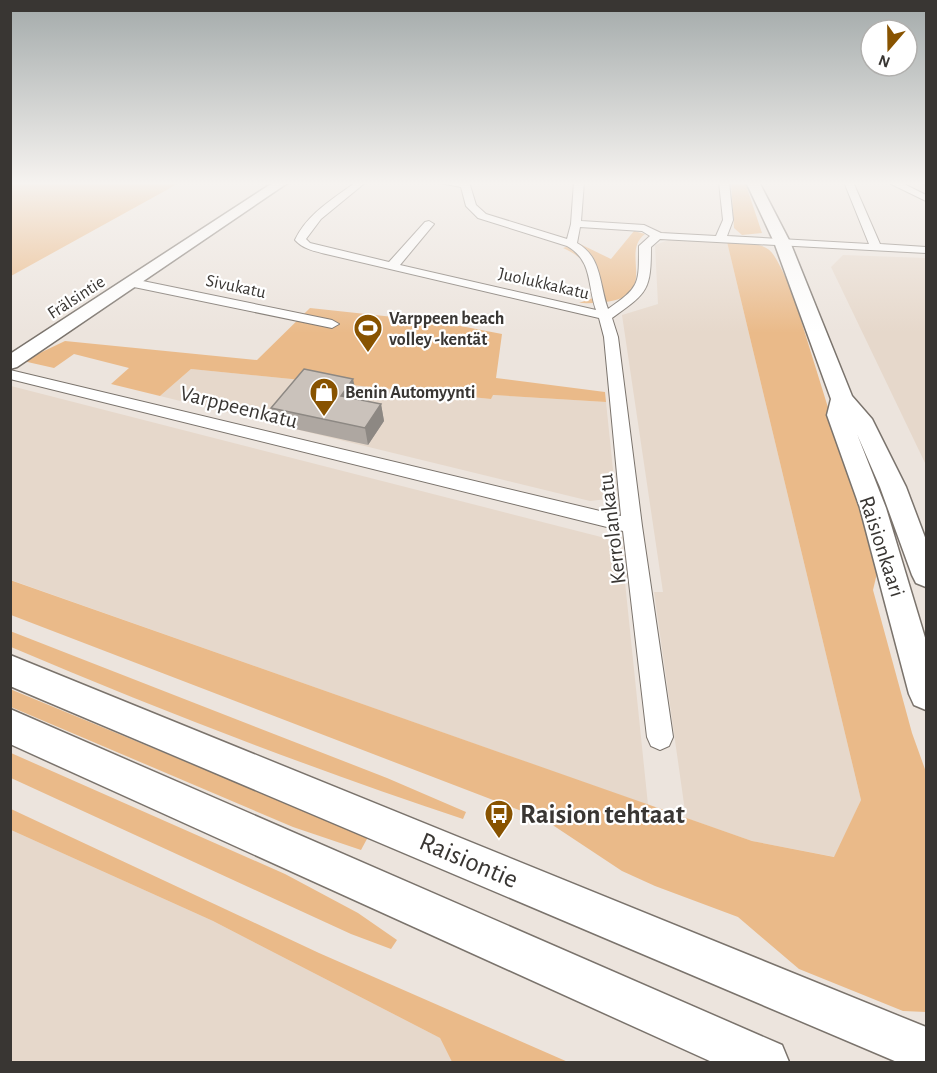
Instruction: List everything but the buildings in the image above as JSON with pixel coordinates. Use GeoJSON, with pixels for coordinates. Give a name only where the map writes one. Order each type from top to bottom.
{"type":"FeatureCollection","features":[{"type":"Feature","properties":{"kind":"main road","name":"Frälsintie"},"geometry":{"type":"LineString","coordinates":[[10,363],[209,232]]}},
{"type":"Feature","properties":{"kind":"main road","name":"Raisionkaari"},"geometry":{"type":"LineString","coordinates":[[777,232],[842,399],[861,419],[893,488],[927,575]]}},
{"type":"Feature","properties":{"kind":"main road","name":"Raisionkaari"},"geometry":{"type":"LineString","coordinates":[[842,399],[838,415],[873,508],[927,694]]}},
{"type":"Feature","properties":{"kind":"main road","name":"Raisiontie"},"geometry":{"type":"LineString","coordinates":[[10,670],[927,1051]]}},
{"type":"Feature","properties":{"kind":"main road"},"geometry":{"type":"LineString","coordinates":[[10,726],[765,1062]]}},
{"type":"Feature","properties":{"kind":"street","name":"Juolukkakatu"},"geometry":{"type":"LineString","coordinates":[[304,232],[300,240],[317,248],[606,316]]}},
{"type":"Feature","properties":{"kind":"street"},"geometry":{"type":"LineString","coordinates":[[392,266],[422,232]]}},
{"type":"Feature","properties":{"kind":"street"},"geometry":{"type":"LineString","coordinates":[[533,232],[571,244],[574,232]]}},
{"type":"Feature","properties":{"kind":"street"},"geometry":{"type":"LineString","coordinates":[[652,232],[659,236]]}},
{"type":"Feature","properties":{"kind":"street"},"geometry":{"type":"LineString","coordinates":[[720,238],[726,232]]}},
{"type":"Feature","properties":{"kind":"street"},"geometry":{"type":"LineString","coordinates":[[870,232],[876,247]]}},
{"type":"Feature","properties":{"kind":"street"},"geometry":{"type":"LineString","coordinates":[[606,316],[642,289],[645,280],[645,246],[652,238],[659,236],[927,250]]}},
{"type":"Feature","properties":{"kind":"street","name":"Kerrolankatu"},"geometry":{"type":"LineString","coordinates":[[571,244],[581,249],[591,260],[598,299],[606,316],[611,337],[632,525],[660,737]]}},
{"type":"Feature","properties":{"kind":"street","name":"Sivukatu"},"geometry":{"type":"LineString","coordinates":[[133,283],[332,324]]}},
{"type":"Feature","properties":{"kind":"street","name":"Varppeenkatu"},"geometry":{"type":"LineString","coordinates":[[10,374],[632,525]]}},
{"type":"Feature","properties":{"kind":"shaded area"},"geometry":{"type":"Polygon","coordinates":[[[11,232],[90,232],[11,276],[11,232]]]}},
{"type":"Feature","properties":{"kind":"shaded area"},"geometry":{"type":"Polygon","coordinates":[[[633,232],[645,234],[638,243],[636,278],[633,288],[624,296],[607,302],[579,303],[593,298],[590,273],[579,257],[563,248],[578,243],[611,259],[633,232]]]}},
{"type":"Feature","properties":{"kind":"shaded area"},"geometry":{"type":"Polygon","coordinates":[[[739,232],[762,233],[742,235],[739,232]]]}},
{"type":"Feature","properties":{"kind":"shaded area"},"geometry":{"type":"Polygon","coordinates":[[[671,239],[727,242],[861,800],[835,857],[752,841],[686,818],[654,592],[663,592],[622,315],[658,304],[655,245],[671,239]]]}},
{"type":"Feature","properties":{"kind":"shaded area"},"geometry":{"type":"Polygon","coordinates":[[[727,242],[755,244],[769,250],[779,263],[791,288],[878,569],[873,590],[912,733],[926,772],[926,1012],[903,1011],[799,969],[738,917],[622,871],[545,820],[11,615],[10,580],[752,841],[834,857],[861,800],[727,242]]]}},
{"type":"Feature","properties":{"kind":"shaded area"},"geometry":{"type":"Polygon","coordinates":[[[843,255],[926,258],[926,465],[831,267],[843,255]]]}},
{"type":"Feature","properties":{"kind":"shaded area"},"geometry":{"type":"Polygon","coordinates":[[[310,308],[440,322],[502,334],[496,378],[605,392],[606,402],[493,395],[491,399],[191,369],[160,396],[111,384],[129,368],[74,354],[54,368],[23,361],[65,341],[257,360],[310,308]]]}},
{"type":"Feature","properties":{"kind":"shaded area"},"geometry":{"type":"Polygon","coordinates":[[[191,369],[491,399],[492,395],[606,402],[615,489],[607,499],[590,501],[160,396],[191,369]]]}},
{"type":"Feature","properties":{"kind":"shaded area"},"geometry":{"type":"Polygon","coordinates":[[[11,386],[605,538],[617,544],[622,553],[648,805],[11,580],[11,386]]]}},
{"type":"Feature","properties":{"kind":"shaded area"},"geometry":{"type":"Polygon","coordinates":[[[10,631],[387,778],[466,812],[463,819],[292,759],[179,716],[11,647],[10,631]]]}},
{"type":"Feature","properties":{"kind":"shaded area"},"geometry":{"type":"Polygon","coordinates":[[[10,689],[368,837],[361,850],[293,827],[11,707],[10,689]]]}},
{"type":"Feature","properties":{"kind":"shaded area"},"geometry":{"type":"Polygon","coordinates":[[[11,753],[285,874],[358,913],[397,940],[391,949],[351,934],[11,778],[11,753]]]}},
{"type":"Feature","properties":{"kind":"shaded area"},"geometry":{"type":"Polygon","coordinates":[[[11,809],[319,953],[568,1062],[452,1062],[440,1038],[213,921],[11,830],[11,809]]]}},
{"type":"Feature","properties":{"kind":"shaded area"},"geometry":{"type":"Polygon","coordinates":[[[11,830],[213,921],[440,1038],[452,1062],[11,1062],[11,830]]]}},
{"type":"Feature","properties":{"kind":"place","name":"Varppeen beach volley -kentät"},"geometry":{"type":"Point","coordinates":[368,354]}},
{"type":"Feature","properties":{"kind":"place","name":"Benin Automyynti"},"geometry":{"type":"Point","coordinates":[324,418]}},
{"type":"Feature","properties":{"kind":"place","name":"Raision tehtaat"},"geometry":{"type":"Point","coordinates":[499,840]}}]}
